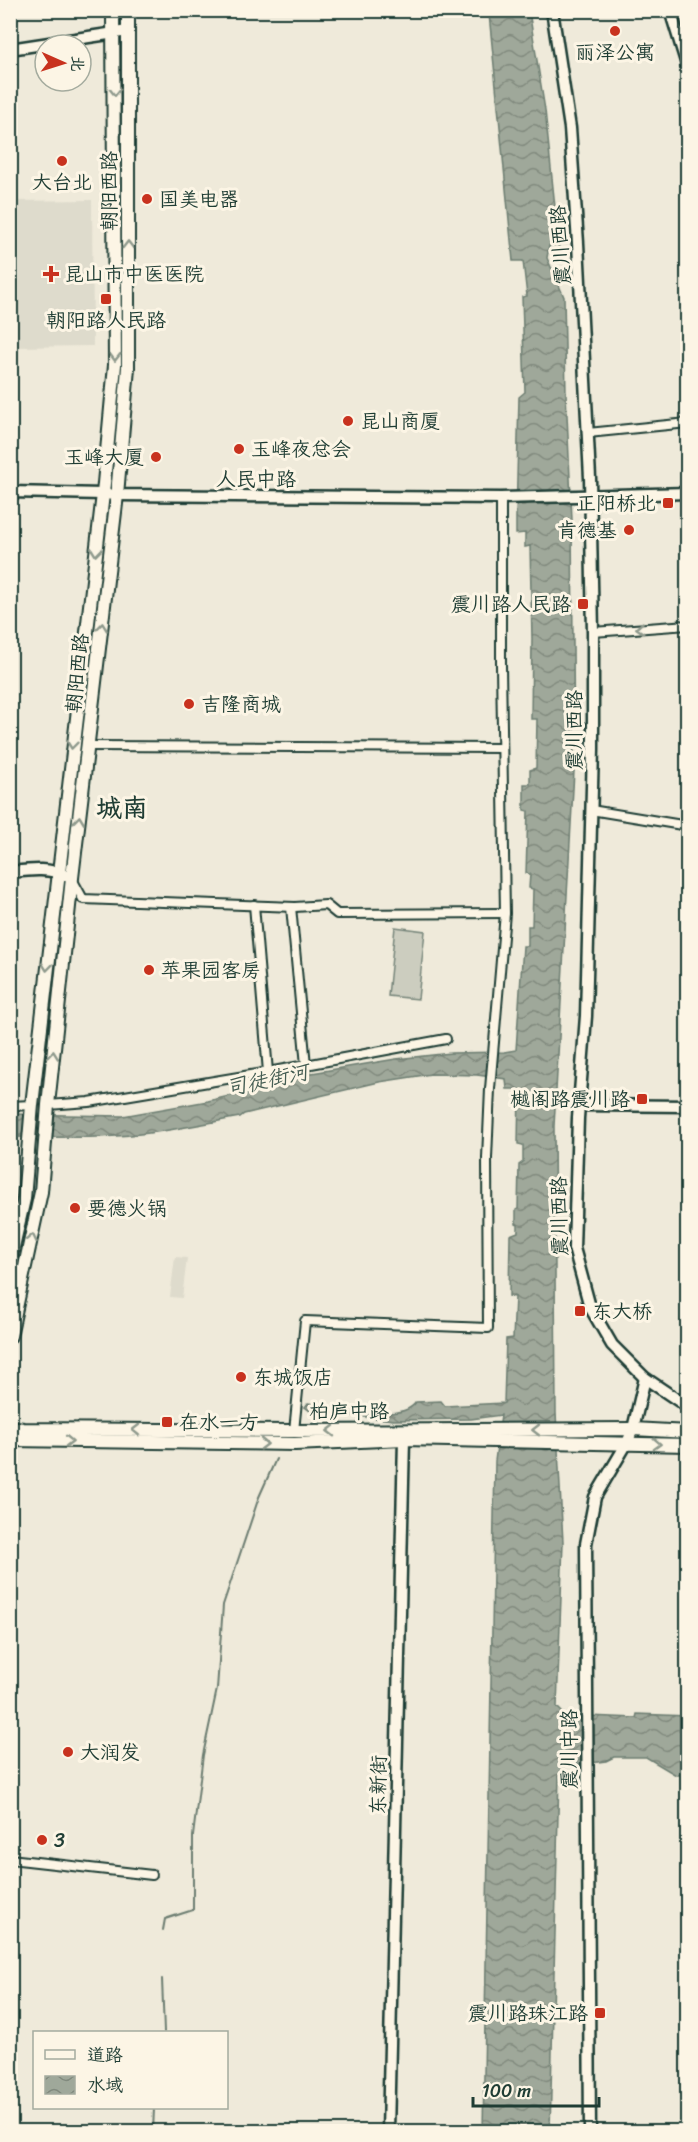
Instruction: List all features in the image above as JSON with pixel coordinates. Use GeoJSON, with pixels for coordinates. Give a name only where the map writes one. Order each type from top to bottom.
{"type":"FeatureCollection","features":[{"type":"Feature","properties":{"kind":"main road","name":"朝阳西路"},"geometry":{"type":"LineString","coordinates":[[10,1260],[24,1199],[31,1109],[115,365],[113,10]]}},
{"type":"Feature","properties":{"kind":"main road","name":"朝阳西路"},"geometry":{"type":"LineString","coordinates":[[10,1336],[41,1192],[72,879],[117,495],[128,368],[128,10]]}},
{"type":"Feature","properties":{"kind":"main road","name":"柏庐中路"},"geometry":{"type":"LineString","coordinates":[[10,1427],[473,1435],[594,1444],[687,1444]]}},
{"type":"Feature","properties":{"kind":"main road","name":"柏庐中路"},"geometry":{"type":"LineString","coordinates":[[10,1440],[295,1444],[594,1430],[633,1429],[687,1432]]}},
{"type":"Feature","properties":{"kind":"street","name":"震川西路"},"geometry":{"type":"LineString","coordinates":[[552,10],[570,128],[590,496],[591,810],[586,1016],[579,1105],[574,1248],[590,1307],[612,1345],[645,1378],[687,1407]]}},
{"type":"Feature","properties":{"kind":"street"},"geometry":{"type":"LineString","coordinates":[[670,10],[687,68]]}},
{"type":"Feature","properties":{"kind":"street"},"geometry":{"type":"LineString","coordinates":[[10,48],[128,32]]}},
{"type":"Feature","properties":{"kind":"street"},"geometry":{"type":"LineString","coordinates":[[588,434],[687,423]]}},
{"type":"Feature","properties":{"kind":"street","name":"人民中路"},"geometry":{"type":"LineString","coordinates":[[10,492],[501,498],[687,493]]}},
{"type":"Feature","properties":{"kind":"street"},"geometry":{"type":"LineString","coordinates":[[294,1431],[305,1321],[488,1328],[487,1158],[490,1089],[505,913],[501,498]]}},
{"type":"Feature","properties":{"kind":"street"},"geometry":{"type":"LineString","coordinates":[[592,632],[687,625]]}},
{"type":"Feature","properties":{"kind":"street"},"geometry":{"type":"LineString","coordinates":[[88,746],[502,748]]}},
{"type":"Feature","properties":{"kind":"street"},"geometry":{"type":"LineString","coordinates":[[591,810],[687,826]]}},
{"type":"Feature","properties":{"kind":"street"},"geometry":{"type":"LineString","coordinates":[[10,872],[57,871],[72,879],[82,899],[291,907],[326,905],[338,914],[505,913]]}},
{"type":"Feature","properties":{"kind":"street"},"geometry":{"type":"LineString","coordinates":[[254,905],[268,1072]]}},
{"type":"Feature","properties":{"kind":"street"},"geometry":{"type":"LineString","coordinates":[[291,907],[306,1065]]}},
{"type":"Feature","properties":{"kind":"street"},"geometry":{"type":"LineString","coordinates":[[48,1109],[446,1040]]}},
{"type":"Feature","properties":{"kind":"street"},"geometry":{"type":"LineString","coordinates":[[579,1105],[687,1106]]}},
{"type":"Feature","properties":{"kind":"street"},"geometry":{"type":"LineString","coordinates":[[10,1106],[31,1109]]}},
{"type":"Feature","properties":{"kind":"street","name":"震川中路"},"geometry":{"type":"LineString","coordinates":[[590,2132],[586,1544],[595,1497],[633,1429],[645,1378]]}},
{"type":"Feature","properties":{"kind":"street","name":"东新街"},"geometry":{"type":"LineString","coordinates":[[388,2132],[404,1439]]}},
{"type":"Feature","properties":{"kind":"street"},"geometry":{"type":"LineString","coordinates":[[10,1859],[152,1875]]}},
{"type":"Feature","properties":{"kind":"shaded area","name":"昆山市中医医院"},"geometry":{"type":"Polygon","coordinates":[[[92,200],[93,346],[11,347],[11,201],[92,200]]]}},
{"type":"Feature","properties":{"kind":"shaded area"},"geometry":{"type":"Polygon","coordinates":[[[395,927],[425,931],[418,999],[388,996],[395,927]]]}},
{"type":"Feature","properties":{"kind":"shaded area"},"geometry":{"type":"Polygon","coordinates":[[[175,1257],[187,1258],[182,1298],[170,1297],[175,1257]]]}},
{"type":"Feature","properties":{"kind":"water"},"geometry":{"type":"Polygon","coordinates":[[[478,11],[529,11],[545,110],[559,246],[549,246],[547,258],[564,297],[572,520],[574,771],[554,1126],[556,1413],[563,1542],[557,1707],[565,1715],[636,1718],[637,1714],[688,1716],[687,1775],[676,1775],[646,1757],[614,1757],[606,1761],[566,1766],[559,1775],[550,2131],[483,2131],[495,1461],[501,1415],[471,1419],[394,1420],[310,1411],[305,1407],[308,1403],[382,1413],[408,1409],[416,1402],[441,1401],[445,1406],[504,1403],[506,1339],[513,1338],[515,1297],[509,1296],[510,1235],[518,1232],[516,1210],[518,1209],[519,1165],[523,1162],[523,1145],[518,1144],[519,1089],[507,1089],[506,1079],[477,1075],[431,1074],[379,1082],[244,1114],[240,1117],[140,1134],[108,1137],[11,1137],[11,1114],[123,1116],[208,1101],[271,1086],[312,1073],[396,1059],[451,1053],[516,1050],[523,946],[528,946],[528,926],[532,926],[533,889],[529,888],[530,874],[526,873],[528,811],[524,810],[524,784],[530,784],[530,770],[536,768],[537,719],[531,719],[530,546],[525,547],[525,533],[516,534],[519,397],[525,392],[522,297],[527,296],[523,261],[513,261],[489,14],[478,11]]]}},
{"type":"Feature","properties":{"kind":"waterway"},"geometry":{"type":"LineString","coordinates":[[163,1930],[165,1919],[193,1910],[193,1836],[203,1755],[217,1689],[223,1605],[259,1497],[276,1459]]}},
{"type":"Feature","properties":{"kind":"waterway"},"geometry":{"type":"LineString","coordinates":[[162,1979],[164,2031]]}},
{"type":"Feature","properties":{"kind":"waterway"},"geometry":{"type":"LineString","coordinates":[[153,2132],[154,2109]]}},
{"type":"Feature","properties":{"kind":"place","name":"丽泽公寓"},"geometry":{"type":"Point","coordinates":[615,31]}},
{"type":"Feature","properties":{"kind":"place","name":"大台北"},"geometry":{"type":"Point","coordinates":[62,161]}},
{"type":"Feature","properties":{"kind":"place","name":"国美电器"},"geometry":{"type":"Point","coordinates":[147,199]}},
{"type":"Feature","properties":{"kind":"place","name":"昆山市中医医院"},"geometry":{"type":"Point","coordinates":[51,274]}},
{"type":"Feature","properties":{"kind":"place","name":"朝阳路人民路"},"geometry":{"type":"Point","coordinates":[106,299]}},
{"type":"Feature","properties":{"kind":"place","name":"昆山商厦"},"geometry":{"type":"Point","coordinates":[348,421]}},
{"type":"Feature","properties":{"kind":"place","name":"玉峰夜总会"},"geometry":{"type":"Point","coordinates":[239,449]}},
{"type":"Feature","properties":{"kind":"place","name":"玉峰大厦"},"geometry":{"type":"Point","coordinates":[156,457]}},
{"type":"Feature","properties":{"kind":"place","name":"正阳桥北"},"geometry":{"type":"Point","coordinates":[668,503]}},
{"type":"Feature","properties":{"kind":"place","name":"肯德基"},"geometry":{"type":"Point","coordinates":[629,530]}},
{"type":"Feature","properties":{"kind":"place","name":"震川路人民路"},"geometry":{"type":"Point","coordinates":[583,604]}},
{"type":"Feature","properties":{"kind":"place","name":"吉隆商城"},"geometry":{"type":"Point","coordinates":[189,704]}},
{"type":"Feature","properties":{"kind":"place","name":"苹果园客房"},"geometry":{"type":"Point","coordinates":[149,970]}},
{"type":"Feature","properties":{"kind":"place","name":"樾阁路震川路"},"geometry":{"type":"Point","coordinates":[642,1099]}},
{"type":"Feature","properties":{"kind":"place","name":"要德火锅"},"geometry":{"type":"Point","coordinates":[75,1208]}},
{"type":"Feature","properties":{"kind":"place","name":"东大桥"},"geometry":{"type":"Point","coordinates":[580,1311]}},
{"type":"Feature","properties":{"kind":"place","name":"东城饭店"},"geometry":{"type":"Point","coordinates":[241,1377]}},
{"type":"Feature","properties":{"kind":"place","name":"在水一方"},"geometry":{"type":"Point","coordinates":[167,1422]}},
{"type":"Feature","properties":{"kind":"place","name":"大润发"},"geometry":{"type":"Point","coordinates":[68,1752]}},
{"type":"Feature","properties":{"kind":"place","name":"3"},"geometry":{"type":"Point","coordinates":[42,1840]}},
{"type":"Feature","properties":{"kind":"place","name":"震川路珠江路"},"geometry":{"type":"Point","coordinates":[600,2013]}},
{"type":"Feature","properties":{"kind":"district","name":"城南"},"geometry":{"type":"Point","coordinates":[122,808]}},
{"type":"Feature","properties":{"kind":"water label","name":"司徒街河"},"geometry":{"type":"Point","coordinates":[267,1080]}}]}
